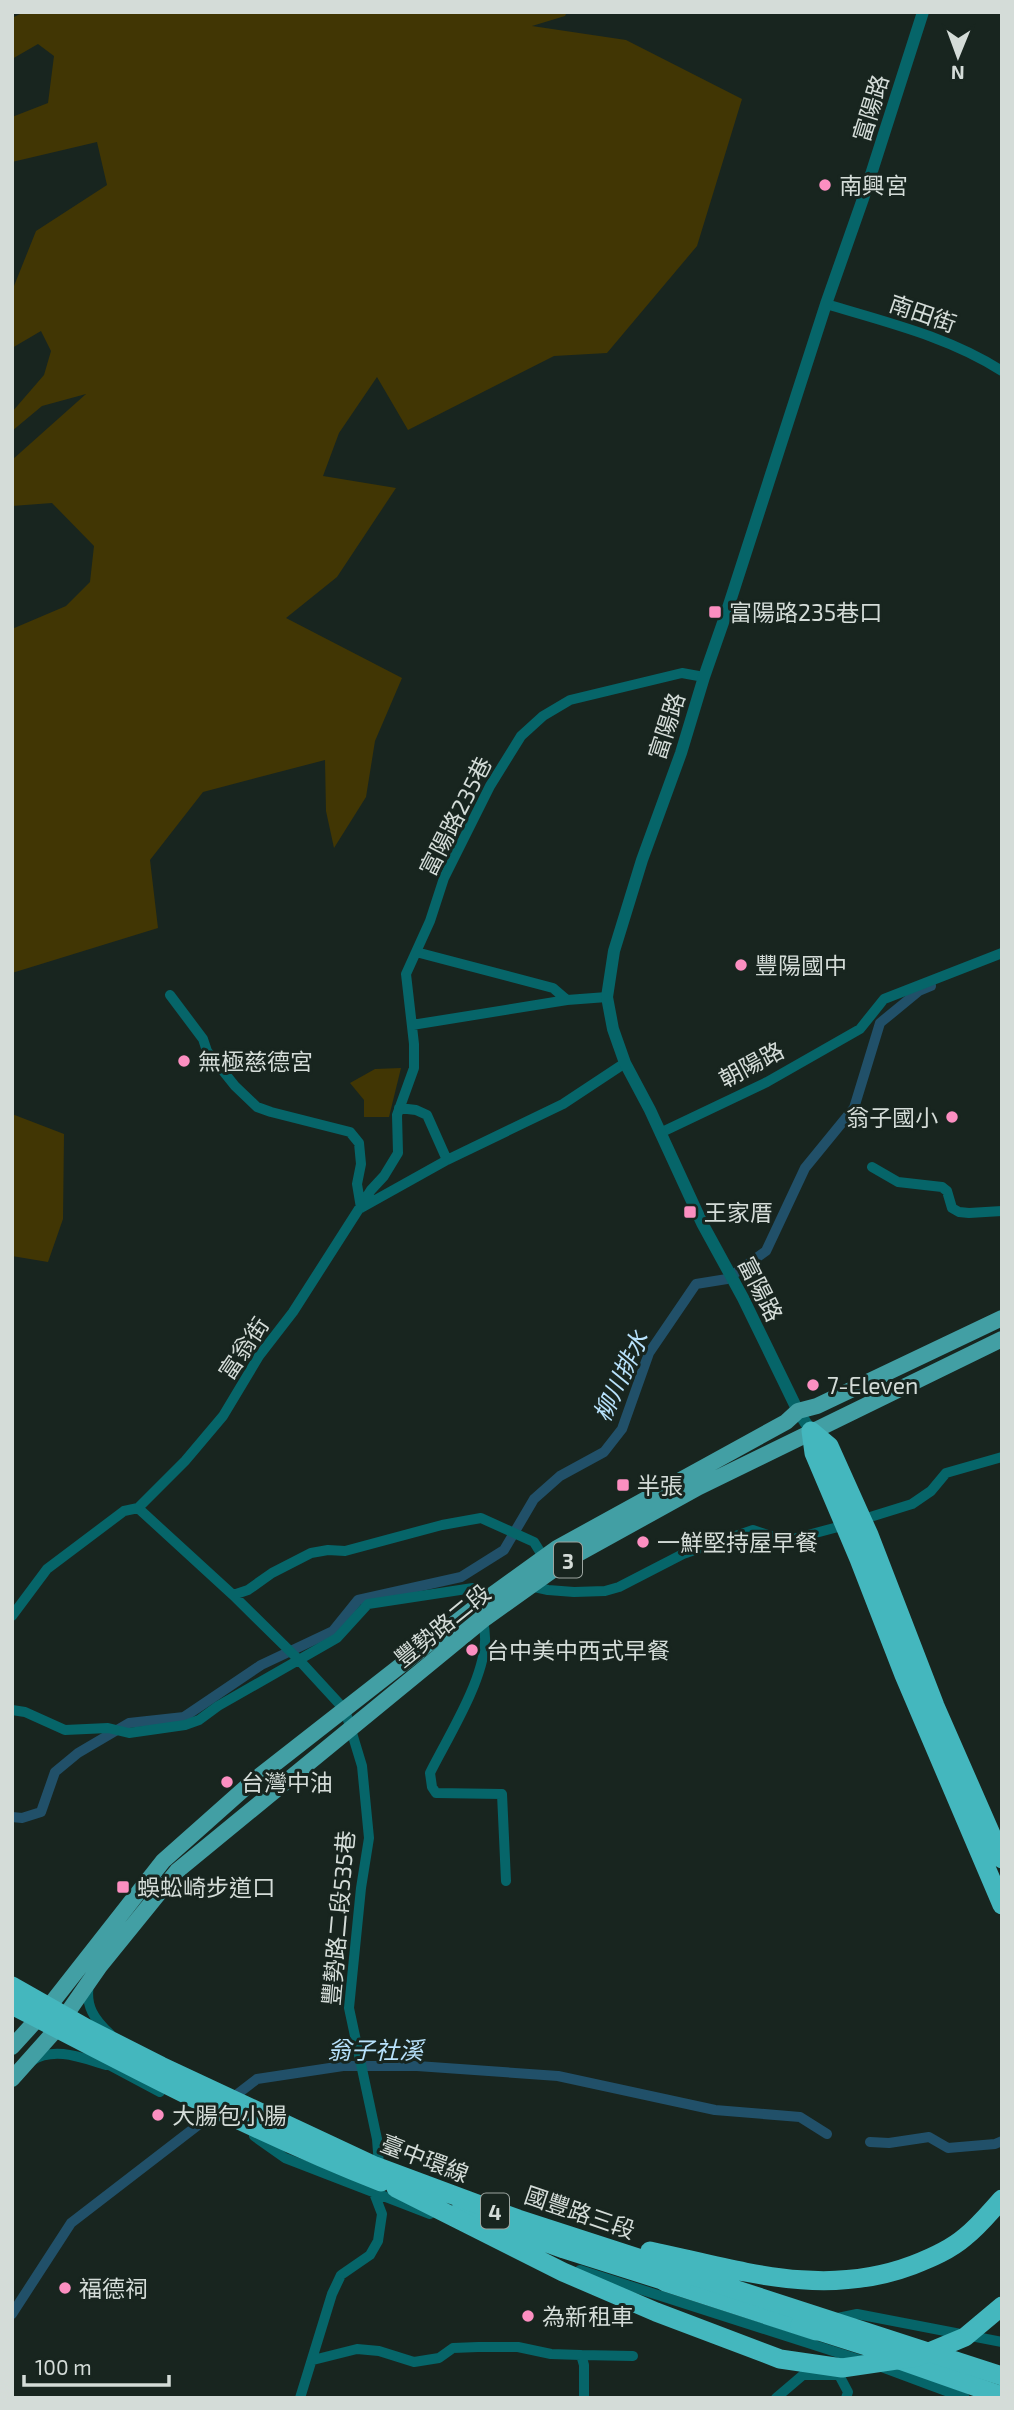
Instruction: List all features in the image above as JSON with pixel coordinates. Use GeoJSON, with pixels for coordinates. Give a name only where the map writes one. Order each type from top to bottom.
{"type":"FeatureCollection","features":[{"type":"Feature","properties":{"kind":"highway"},"geometry":{"type":"LineString","coordinates":[[811,1432],[814,1453],[927,1709],[1002,1859]]}},
{"type":"Feature","properties":{"kind":"highway"},"geometry":{"type":"LineString","coordinates":[[927,1709],[1002,1905]]}},
{"type":"Feature","properties":{"kind":"highway","name":"臺中環線"},"geometry":{"type":"LineString","coordinates":[[12,1986],[161,2066],[349,2154],[518,2219],[1002,2376]]}},
{"type":"Feature","properties":{"kind":"highway","name":"臺中環線"},"geometry":{"type":"LineString","coordinates":[[12,2005],[157,2080],[327,2160],[396,2188],[564,2249],[1002,2388]]}},
{"type":"Feature","properties":{"kind":"highway"},"geometry":{"type":"LineString","coordinates":[[377,2180],[569,2253],[727,2302],[1002,2396]]}},
{"type":"Feature","properties":{"kind":"highway"},"geometry":{"type":"LineString","coordinates":[[396,2188],[564,2272],[656,2312],[780,2359],[842,2368],[917,2357],[965,2337],[1002,2306]]}},
{"type":"Feature","properties":{"kind":"highway"},"geometry":{"type":"LineString","coordinates":[[518,2219],[738,2271],[799,2281],[837,2281],[887,2274],[933,2258],[963,2239],[1002,2199]]}},
{"type":"Feature","properties":{"kind":"highway"},"geometry":{"type":"LineString","coordinates":[[833,2319],[1002,2367]]}},
{"type":"Feature","properties":{"kind":"main road","name":"豐勢路二段"},"geometry":{"type":"LineString","coordinates":[[12,2080],[54,2032],[91,1978],[177,1871],[352,1728],[480,1613],[530,1586],[569,1541],[786,1422],[798,1411],[817,1406],[1002,1318]]}},
{"type":"Feature","properties":{"kind":"main road","name":"豐勢路二段"},"geometry":{"type":"LineString","coordinates":[[12,2047],[50,2005],[163,1861],[253,1781],[345,1710],[547,1564],[1002,1339]]}},
{"type":"Feature","properties":{"kind":"street","name":"富陽路"},"geometry":{"type":"LineString","coordinates":[[811,1432],[702,1223],[625,1063],[613,1029],[607,998],[614,951],[642,860],[681,753],[923,12]]}},
{"type":"Feature","properties":{"kind":"street","name":"南田街"},"geometry":{"type":"LineString","coordinates":[[826,304],[935,338],[983,359],[1002,371]]}},
{"type":"Feature","properties":{"kind":"street","name":"富陽路235巷"},"geometry":{"type":"LineString","coordinates":[[361,1208],[398,1153],[397,1115],[414,1068],[406,974],[430,921],[444,878],[490,786],[521,736],[543,716],[570,700],[682,673],[704,677]]}},
{"type":"Feature","properties":{"kind":"street"},"geometry":{"type":"LineString","coordinates":[[416,952],[553,988],[567,1000]]}},
{"type":"Feature","properties":{"kind":"street","name":"朝陽路"},"geometry":{"type":"LineString","coordinates":[[660,1133],[767,1082],[860,1029],[884,999],[1002,953]]}},
{"type":"Feature","properties":{"kind":"street"},"geometry":{"type":"LineString","coordinates":[[170,995],[202,1039],[206,1051],[235,1086],[257,1107],[350,1132],[359,1143],[361,1164],[357,1184],[361,1208]]}},
{"type":"Feature","properties":{"kind":"street"},"geometry":{"type":"LineString","coordinates":[[412,1025],[567,1000],[607,998]]}},
{"type":"Feature","properties":{"kind":"street","name":"富翁街"},"geometry":{"type":"LineString","coordinates":[[12,1616],[47,1569],[124,1511],[138,1508],[185,1461],[223,1416],[259,1356],[293,1312],[361,1208],[447,1160],[563,1104],[625,1063]]}},
{"type":"Feature","properties":{"kind":"street"},"geometry":{"type":"LineString","coordinates":[[399,1108],[416,1110],[427,1115],[447,1160]]}},
{"type":"Feature","properties":{"kind":"street"},"geometry":{"type":"LineString","coordinates":[[872,1167],[898,1182],[942,1187],[947,1191],[952,1208],[960,1212],[1002,1212]]}},
{"type":"Feature","properties":{"kind":"street"},"geometry":{"type":"LineString","coordinates":[[867,1518],[912,1504],[931,1491],[946,1473],[1002,1457]]}},
{"type":"Feature","properties":{"kind":"street"},"geometry":{"type":"LineString","coordinates":[[138,1508],[233,1595],[345,1710]]}},
{"type":"Feature","properties":{"kind":"street"},"geometry":{"type":"LineString","coordinates":[[233,1595],[248,1590],[272,1573],[311,1553],[345,1551],[442,1525],[481,1518],[534,1542],[547,1564]]}},
{"type":"Feature","properties":{"kind":"street"},"geometry":{"type":"LineString","coordinates":[[530,1586],[574,1592],[605,1591],[619,1587],[667,1560],[753,1530],[774,1537],[793,1539],[838,1527]]}},
{"type":"Feature","properties":{"kind":"street"},"geometry":{"type":"LineString","coordinates":[[12,1710],[25,1712],[65,1730],[108,1728],[128,1733],[185,1725],[199,1720],[296,1657],[337,1638],[368,1604],[473,1588],[485,1644],[475,1684],[430,1773],[432,1787],[436,1793],[502,1794],[506,1881]]}},
{"type":"Feature","properties":{"kind":"street","name":"豐勢路二段535巷"},"geometry":{"type":"LineString","coordinates":[[300,2398],[332,2294],[341,2275],[370,2255],[378,2241],[382,2214],[377,2180],[377,2139],[349,2000],[369,1838],[362,1766],[345,1710]]}},
{"type":"Feature","properties":{"kind":"street","name":"國豐路三段"},"geometry":{"type":"LineString","coordinates":[[91,1978],[88,1994],[92,2012],[99,2023],[122,2045]]}},
{"type":"Feature","properties":{"kind":"street","name":"國豐路三段"},"geometry":{"type":"LineString","coordinates":[[50,2005],[122,2045],[238,2099],[377,2180],[833,2319],[857,2314],[1002,2343]]}},
{"type":"Feature","properties":{"kind":"street","name":"國豐路三段"},"geometry":{"type":"LineString","coordinates":[[33,2023],[54,2032],[107,2065],[257,2137],[286,2142],[377,2180],[545,2259],[841,2352],[965,2398]]}},
{"type":"Feature","properties":{"kind":"street","name":"國豐路三段"},"geometry":{"type":"LineString","coordinates":[[23,2067],[38,2057],[55,2053],[107,2065]]}},
{"type":"Feature","properties":{"kind":"street"},"geometry":{"type":"LineString","coordinates":[[313,2360],[357,2349],[379,2351],[414,2362],[439,2358],[453,2348],[478,2347],[518,2347],[551,2354],[633,2356]]}},
{"type":"Feature","properties":{"kind":"street"},"geometry":{"type":"LineString","coordinates":[[841,2352],[839,2375],[848,2392],[846,2398]]}},
{"type":"Feature","properties":{"kind":"street"},"geometry":{"type":"LineString","coordinates":[[581,2355],[584,2365],[584,2398]]}},
{"type":"Feature","properties":{"kind":"street"},"geometry":{"type":"LineString","coordinates":[[776,2398],[803,2375],[839,2375]]}},
{"type":"Feature","properties":{"kind":"shaded area"},"geometry":{"type":"Polygon","coordinates":[[[24,12],[567,12],[565,16],[532,26],[626,40],[742,99],[697,246],[607,353],[554,356],[408,430],[377,377],[339,433],[323,476],[396,488],[337,577],[286,618],[402,678],[375,741],[366,797],[334,848],[326,811],[325,760],[203,792],[150,860],[158,928],[12,973],[12,629],[66,606],[90,582],[94,546],[52,503],[12,506],[12,460],[86,394],[42,406],[12,431],[12,412],[44,375],[51,351],[41,331],[12,348],[12,291],[36,231],[107,185],[97,142],[12,162],[12,117],[48,103],[54,56],[38,44],[12,59],[12,18],[24,12]]]}},
{"type":"Feature","properties":{"kind":"shaded area"},"geometry":{"type":"Polygon","coordinates":[[[401,1068],[389,1117],[364,1117],[364,1100],[350,1083],[375,1069],[401,1068]]]}},
{"type":"Feature","properties":{"kind":"shaded area"},"geometry":{"type":"Polygon","coordinates":[[[12,1114],[64,1134],[63,1219],[48,1262],[12,1256],[12,1114]]]}},
{"type":"Feature","properties":{"kind":"waterway","name":"柳川排水"},"geometry":{"type":"LineString","coordinates":[[12,1817],[22,1818],[41,1812],[55,1772],[78,1753],[129,1723],[184,1717],[261,1665],[333,1631],[358,1600],[461,1577],[504,1550],[534,1499],[560,1476],[604,1452],[622,1429],[649,1353],[696,1284],[727,1279],[766,1251],[805,1168],[854,1108],[880,1023],[919,991],[931,986]]}},
{"type":"Feature","properties":{"kind":"waterway","name":"翁子社溪"},"geometry":{"type":"LineString","coordinates":[[231,2099],[257,2079],[343,2066],[417,2066],[558,2076],[715,2110],[800,2117],[827,2134]]}},
{"type":"Feature","properties":{"kind":"waterway","name":"翁子社溪"},"geometry":{"type":"LineString","coordinates":[[12,2314],[71,2223],[219,2109]]}},
{"type":"Feature","properties":{"kind":"waterway","name":"翁子社溪"},"geometry":{"type":"LineString","coordinates":[[870,2142],[889,2143],[929,2137],[948,2148],[1002,2141]]}},
{"type":"Feature","properties":{"kind":"place","name":"南興宮"},"geometry":{"type":"Point","coordinates":[825,185]}},
{"type":"Feature","properties":{"kind":"place","name":"富陽路235巷口"},"geometry":{"type":"Point","coordinates":[715,612]}},
{"type":"Feature","properties":{"kind":"place","name":"豐陽國中"},"geometry":{"type":"Point","coordinates":[741,965]}},
{"type":"Feature","properties":{"kind":"place","name":"無極慈德宮"},"geometry":{"type":"Point","coordinates":[184,1061]}},
{"type":"Feature","properties":{"kind":"place","name":"翁子國小"},"geometry":{"type":"Point","coordinates":[952,1117]}},
{"type":"Feature","properties":{"kind":"place","name":"王家厝"},"geometry":{"type":"Point","coordinates":[690,1212]}},
{"type":"Feature","properties":{"kind":"place","name":"7-Eleven"},"geometry":{"type":"Point","coordinates":[813,1385]}},
{"type":"Feature","properties":{"kind":"place","name":"半張"},"geometry":{"type":"Point","coordinates":[623,1485]}},
{"type":"Feature","properties":{"kind":"place","name":"一鮮堅持屋早餐"},"geometry":{"type":"Point","coordinates":[643,1542]}},
{"type":"Feature","properties":{"kind":"place","name":"台中美中西式早餐"},"geometry":{"type":"Point","coordinates":[472,1650]}},
{"type":"Feature","properties":{"kind":"place","name":"台灣中油"},"geometry":{"type":"Point","coordinates":[227,1782]}},
{"type":"Feature","properties":{"kind":"place","name":"蜈蚣崎步道口"},"geometry":{"type":"Point","coordinates":[123,1887]}},
{"type":"Feature","properties":{"kind":"place","name":"大腸包小腸"},"geometry":{"type":"Point","coordinates":[158,2115]}},
{"type":"Feature","properties":{"kind":"place","name":"福德祠"},"geometry":{"type":"Point","coordinates":[65,2288]}},
{"type":"Feature","properties":{"kind":"place","name":"為新租車"},"geometry":{"type":"Point","coordinates":[528,2316]}}]}
